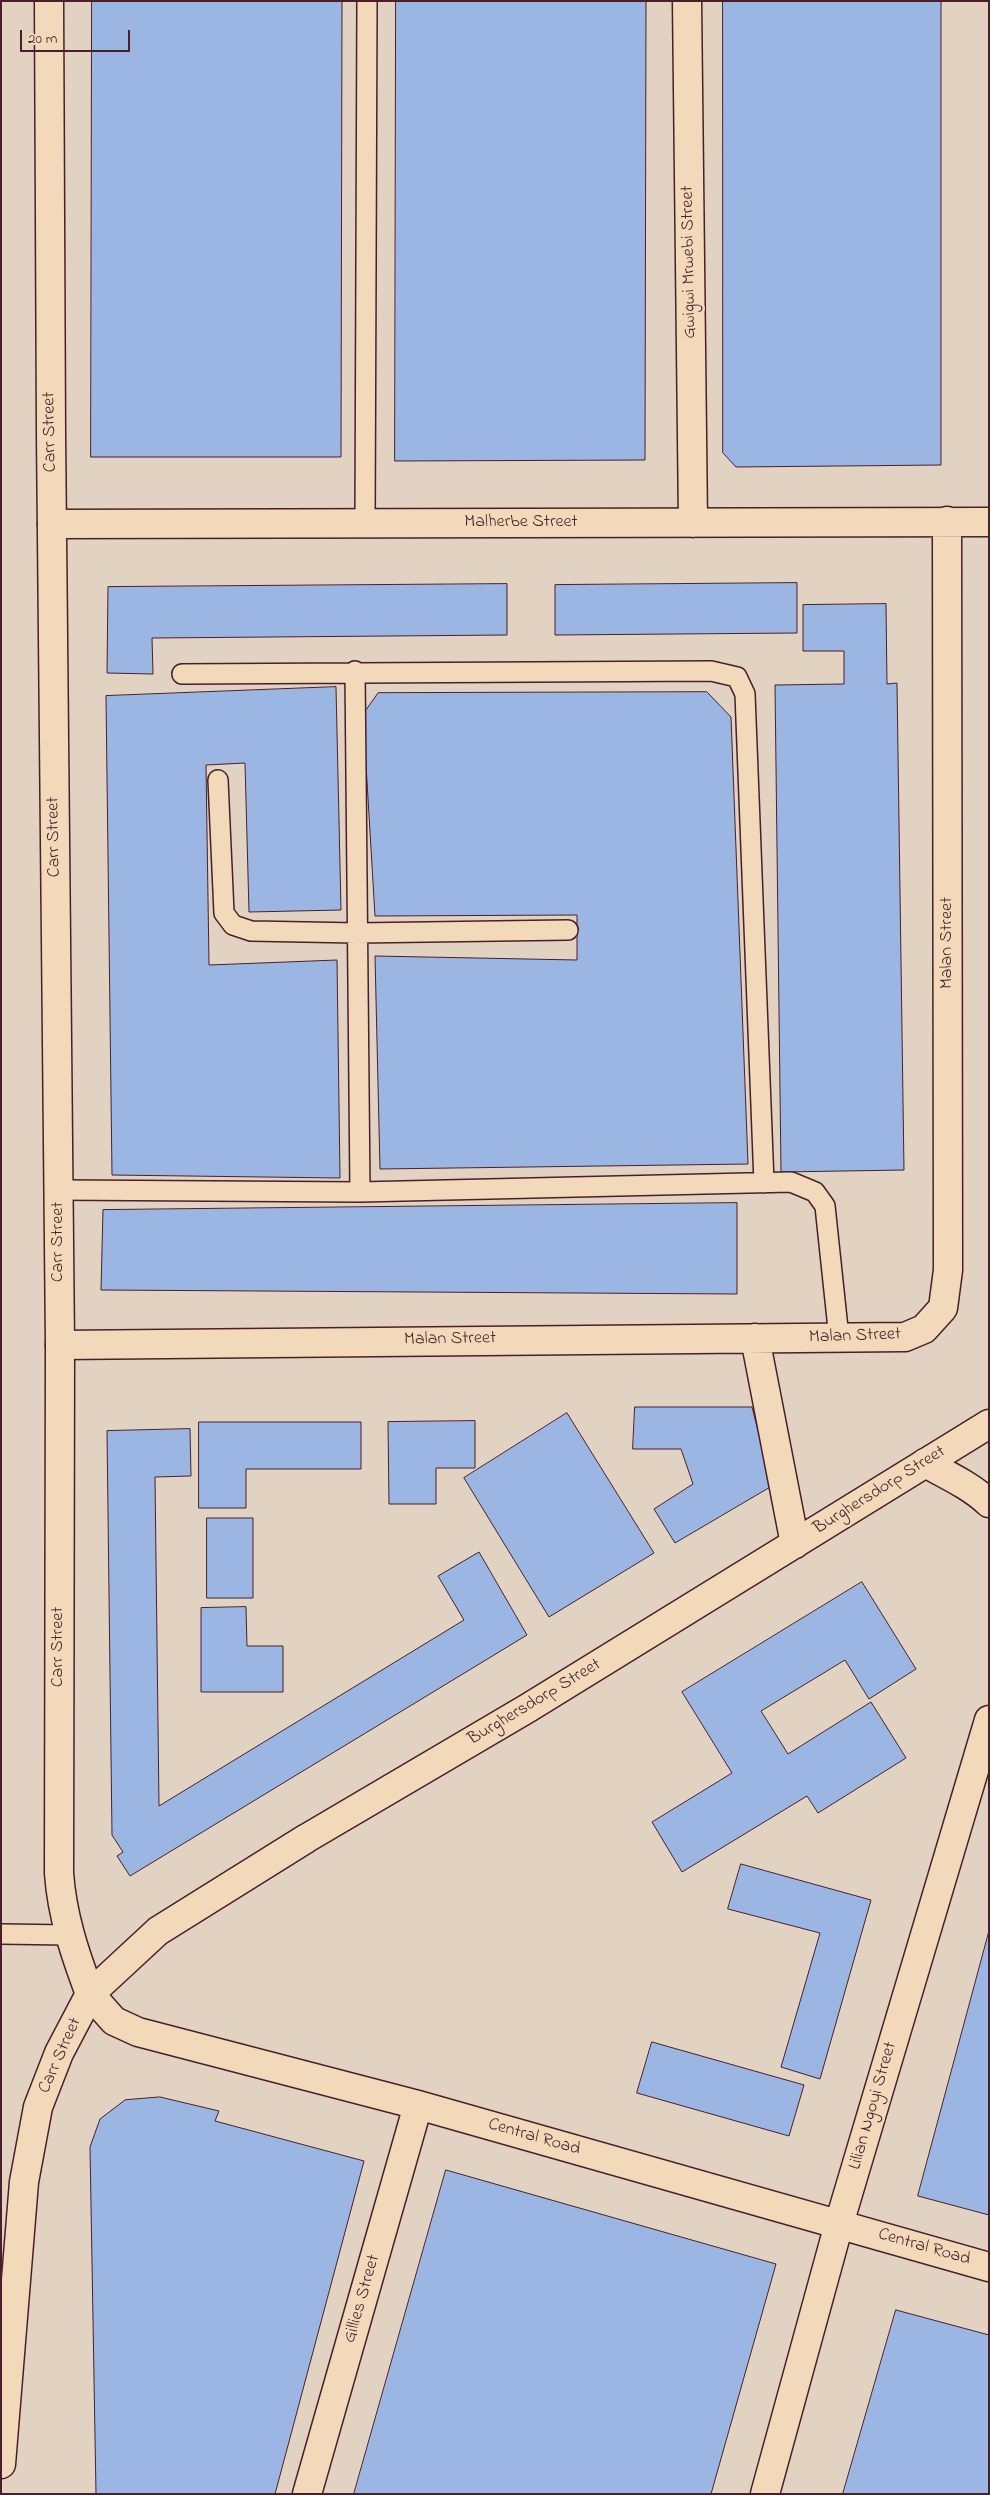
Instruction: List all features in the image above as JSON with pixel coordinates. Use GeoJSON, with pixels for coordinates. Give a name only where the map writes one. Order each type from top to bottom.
{"type":"FeatureCollection","features":[{"type":"Feature","properties":{"kind":"street","name":"Carr Street"},"geometry":{"type":"LineString","coordinates":[[1,2464],[24,2182],[38,2107],[59,2053],[90,1994],[69,1935],[61,1902],[59,1873],[60,1345],[49,1]]}},
{"type":"Feature","properties":{"kind":"street","name":"Gwigwi Mrwebi Street"},"geometry":{"type":"LineString","coordinates":[[687,1],[693,523]]}},
{"type":"Feature","properties":{"kind":"street","name":"Malan Street"},"geometry":{"type":"LineString","coordinates":[[60,1345],[905,1337],[924,1329],[943,1308],[948,1270],[947,521]]}},
{"type":"Feature","properties":{"kind":"street","name":"Malherbe Street"},"geometry":{"type":"LineString","coordinates":[[52,524],[989,522]]}},
{"type":"Feature","properties":{"kind":"street"},"geometry":{"type":"LineString","coordinates":[[755,1338],[796,1544]]}},
{"type":"Feature","properties":{"kind":"street","name":"Burghersdorp Street"},"geometry":{"type":"LineString","coordinates":[[90,1994],[158,1931],[307,1838],[528,1708],[989,1424]]}},
{"type":"Feature","properties":{"kind":"street"},"geometry":{"type":"LineString","coordinates":[[924,1463],[954,1478],[989,1503]]}},
{"type":"Feature","properties":{"kind":"street","name":"Lilian Ngoyi Street"},"geometry":{"type":"LineString","coordinates":[[766,2494],[839,2224],[979,1782],[989,1720]]}},
{"type":"Feature","properties":{"kind":"street","name":"Central Road"},"geometry":{"type":"LineString","coordinates":[[90,1994],[114,2021],[138,2032],[418,2105],[989,2267]]}},
{"type":"Feature","properties":{"kind":"street","name":"Gillies Street"},"geometry":{"type":"LineString","coordinates":[[307,2494],[418,2105]]}},
{"type":"Feature","properties":{"kind":"lane"},"geometry":{"type":"LineString","coordinates":[[365,524],[367,1]]}},
{"type":"Feature","properties":{"kind":"lane"},"geometry":{"type":"LineString","coordinates":[[182,674],[355,671],[711,671],[737,677],[745,694],[764,1183]]}},
{"type":"Feature","properties":{"kind":"lane"},"geometry":{"type":"LineString","coordinates":[[355,671],[360,1192]]}},
{"type":"Feature","properties":{"kind":"lane"},"geometry":{"type":"LineString","coordinates":[[218,780],[224,913],[233,925],[251,931],[358,933],[568,930]]}},
{"type":"Feature","properties":{"kind":"lane"},"geometry":{"type":"LineString","coordinates":[[59,1190],[360,1192],[791,1182],[815,1192],[825,1206],[839,1338]]}},
{"type":"Feature","properties":{"kind":"lane"},"geometry":{"type":"LineString","coordinates":[[1,1934],[69,1935]]}},
{"type":"Feature","properties":{"kind":"building"},"geometry":{"type":"Polygon","coordinates":[[[92,1],[342,1],[341,457],[91,457],[92,1]]]}},
{"type":"Feature","properties":{"kind":"building"},"geometry":{"type":"Polygon","coordinates":[[[396,1],[646,1],[645,460],[395,461],[396,1]]]}},
{"type":"Feature","properties":{"kind":"building"},"geometry":{"type":"Polygon","coordinates":[[[723,1],[941,1],[941,465],[736,467],[723,453],[723,1]]]}},
{"type":"Feature","properties":{"kind":"building"},"geometry":{"type":"Polygon","coordinates":[[[797,583],[797,633],[555,635],[555,585],[797,583]]]}},
{"type":"Feature","properties":{"kind":"building"},"geometry":{"type":"Polygon","coordinates":[[[507,584],[507,635],[152,638],[153,674],[107,673],[108,587],[507,584]]]}},
{"type":"Feature","properties":{"kind":"building"},"geometry":{"type":"Polygon","coordinates":[[[886,604],[887,684],[897,683],[904,1170],[781,1172],[775,685],[844,684],[844,651],[803,651],[803,605],[886,604]]]}},
{"type":"Feature","properties":{"kind":"building"},"geometry":{"type":"Polygon","coordinates":[[[336,687],[341,910],[249,912],[245,763],[206,765],[209,965],[337,960],[340,1178],[112,1175],[106,696],[336,687]]]}},
{"type":"Feature","properties":{"kind":"building"},"geometry":{"type":"Polygon","coordinates":[[[707,692],[731,717],[748,1164],[380,1169],[375,956],[577,960],[577,915],[375,916],[363,714],[378,693],[707,692]]]}},
{"type":"Feature","properties":{"kind":"building"},"geometry":{"type":"Polygon","coordinates":[[[737,1203],[737,1294],[101,1290],[103,1210],[737,1203]]]}},
{"type":"Feature","properties":{"kind":"building"},"geometry":{"type":"Polygon","coordinates":[[[635,1407],[752,1407],[772,1486],[675,1543],[654,1509],[693,1484],[681,1449],[633,1449],[635,1407]]]}},
{"type":"Feature","properties":{"kind":"building"},"geometry":{"type":"Polygon","coordinates":[[[567,1413],[654,1553],[549,1617],[464,1478],[567,1413]]]}},
{"type":"Feature","properties":{"kind":"building"},"geometry":{"type":"Polygon","coordinates":[[[475,1421],[475,1468],[436,1468],[436,1504],[389,1504],[388,1422],[475,1421]]]}},
{"type":"Feature","properties":{"kind":"building"},"geometry":{"type":"Polygon","coordinates":[[[199,1422],[361,1422],[361,1469],[246,1469],[246,1508],[199,1508],[199,1422]]]}},
{"type":"Feature","properties":{"kind":"building"},"geometry":{"type":"Polygon","coordinates":[[[190,1429],[191,1476],[155,1477],[159,1806],[464,1620],[438,1576],[479,1552],[527,1635],[130,1876],[117,1856],[123,1852],[112,1835],[107,1431],[190,1429]]]}},
{"type":"Feature","properties":{"kind":"building"},"geometry":{"type":"Polygon","coordinates":[[[207,1518],[253,1518],[253,1598],[207,1598],[207,1518]]]}},
{"type":"Feature","properties":{"kind":"building"},"geometry":{"type":"Polygon","coordinates":[[[862,1582],[916,1669],[869,1699],[845,1660],[761,1711],[788,1754],[871,1702],[906,1758],[818,1813],[807,1796],[682,1872],[652,1822],[732,1773],[682,1692],[862,1582]]]}},
{"type":"Feature","properties":{"kind":"building"},"geometry":{"type":"Polygon","coordinates":[[[246,1607],[247,1646],[283,1646],[283,1692],[201,1692],[201,1608],[246,1607]]]}},
{"type":"Feature","properties":{"kind":"building"},"geometry":{"type":"Polygon","coordinates":[[[741,1864],[871,1900],[820,2079],[781,2067],[820,1933],[728,1909],[741,1864]]]}},
{"type":"Feature","properties":{"kind":"building"},"geometry":{"type":"Polygon","coordinates":[[[989,1931],[989,2215],[918,2196],[989,1931]]]}},
{"type":"Feature","properties":{"kind":"building"},"geometry":{"type":"Polygon","coordinates":[[[652,2042],[804,2085],[789,2136],[637,2093],[652,2042]]]}},
{"type":"Feature","properties":{"kind":"building"},"geometry":{"type":"Polygon","coordinates":[[[160,2097],[219,2111],[215,2121],[364,2161],[275,2494],[96,2494],[90,2147],[100,2119],[125,2100],[160,2097]]]}},
{"type":"Feature","properties":{"kind":"building"},"geometry":{"type":"Polygon","coordinates":[[[446,2170],[776,2264],[711,2494],[354,2494],[446,2170]]]}},
{"type":"Feature","properties":{"kind":"building"},"geometry":{"type":"Polygon","coordinates":[[[896,2310],[989,2335],[989,2494],[843,2494],[896,2310]]]}}]}
